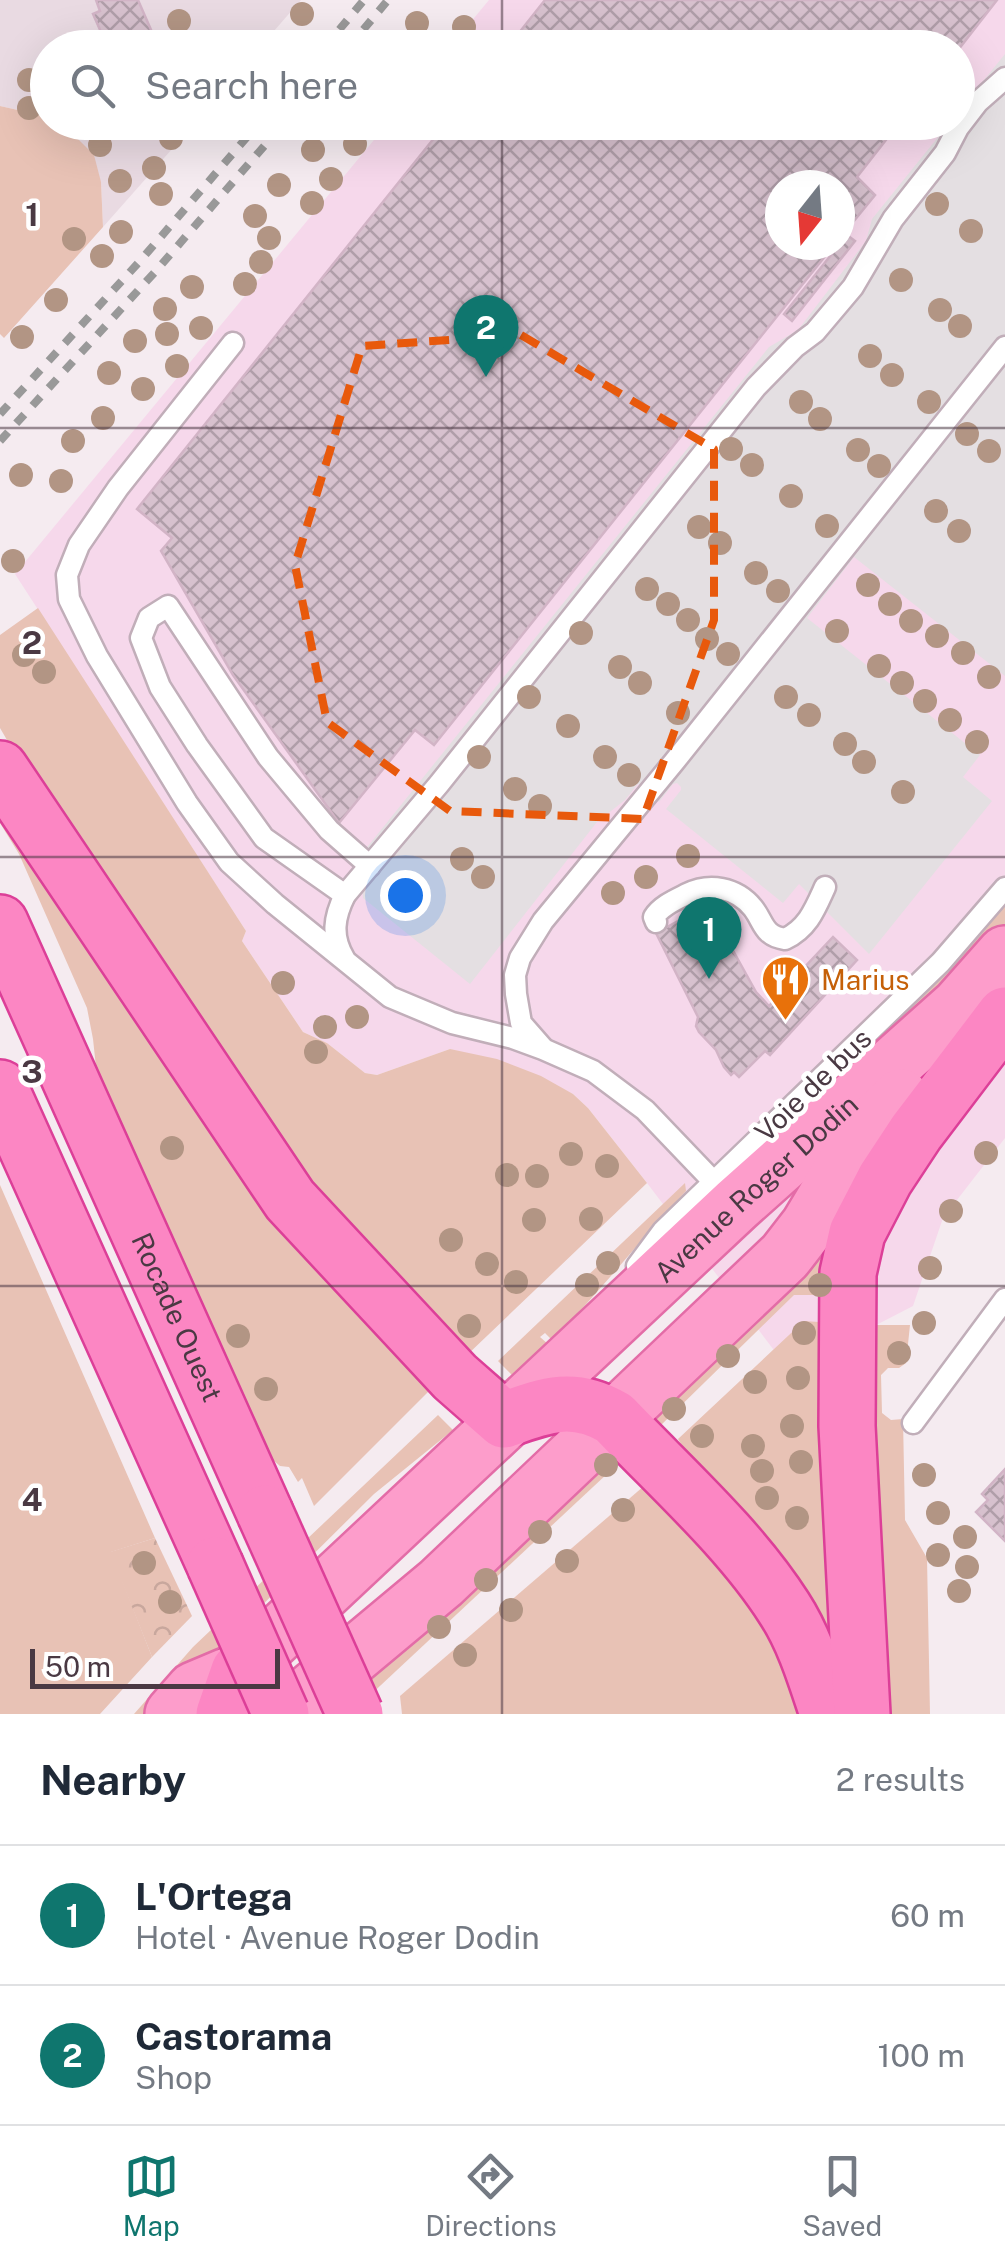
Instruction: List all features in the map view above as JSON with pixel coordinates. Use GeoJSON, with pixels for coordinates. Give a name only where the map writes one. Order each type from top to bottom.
{"type":"FeatureCollection","features":[{"type":"Feature","properties":{"kind":"highway"},"geometry":{"type":"LineString","coordinates":[[0,769],[290,1200],[455,1377],[518,1436],[544,1405],[598,1411],[693,1500],[766,1582],[785,1610],[808,1654],[828,1714]]}},
{"type":"Feature","properties":{"kind":"highway","name":"Rocade Ouest"},"geometry":{"type":"LineString","coordinates":[[0,923],[355,1714]]}},
{"type":"Feature","properties":{"kind":"highway"},"geometry":{"type":"LineString","coordinates":[[862,1714],[847,1426],[848,1273],[857,1233],[884,1179],[1005,1016]]}},
{"type":"Feature","properties":{"kind":"highway"},"geometry":{"type":"LineString","coordinates":[[0,1088],[280,1714]]}},
{"type":"Feature","properties":{"kind":"main road","name":"Avenue Roger Dodin"},"geometry":{"type":"LineString","coordinates":[[518,1436],[741,1195],[960,1006],[1005,954]]}},
{"type":"Feature","properties":{"kind":"main road","name":"Avenue Roger Dodin"},"geometry":{"type":"LineString","coordinates":[[598,1411],[785,1256],[809,1225],[820,1193],[866,1130],[1005,999]]}},
{"type":"Feature","properties":{"kind":"main road"},"geometry":{"type":"LineString","coordinates":[[280,1714],[440,1583],[718,1278],[741,1195]]}},
{"type":"Feature","properties":{"kind":"main road"},"geometry":{"type":"LineString","coordinates":[[173,1714],[194,1690],[231,1692],[518,1436]]}},
{"type":"Feature","properties":{"kind":"main road"},"geometry":{"type":"LineString","coordinates":[[280,1714],[518,1436]]}},
{"type":"Feature","properties":{"kind":"lane"},"geometry":{"type":"LineString","coordinates":[[975,106],[1003,81]]}},
{"type":"Feature","properties":{"kind":"lane"},"geometry":{"type":"LineString","coordinates":[[352,966],[335,939],[338,909],[345,895],[440,784],[756,387],[815,332],[853,286],[893,219],[952,140]]}},
{"type":"Feature","properties":{"kind":"lane"},"geometry":{"type":"LineString","coordinates":[[233,344],[118,488],[79,545],[67,576],[69,600],[97,656],[187,804],[230,862],[276,904],[390,997],[452,1022],[514,1038],[593,1071],[621,1089],[741,1195]]}},
{"type":"Feature","properties":{"kind":"lane"},"geometry":{"type":"LineString","coordinates":[[543,1049],[521,1024],[515,975],[537,930],[1005,347]]}},
{"type":"Feature","properties":{"kind":"lane"},"geometry":{"type":"LineString","coordinates":[[345,895],[264,838],[197,746],[160,686],[141,638],[149,618],[168,606],[268,757],[329,830],[370,866]]}},
{"type":"Feature","properties":{"kind":"lane"},"geometry":{"type":"LineString","coordinates":[[656,922],[658,911],[691,892],[707,887],[725,889],[755,910],[768,933],[785,938],[810,920],[825,888]]}},
{"type":"Feature","properties":{"kind":"lane","name":"Voie de bus"},"geometry":{"type":"LineString","coordinates":[[741,1195],[1005,888]]}},
{"type":"Feature","properties":{"kind":"lane"},"geometry":{"type":"LineString","coordinates":[[913,1424],[1005,1299]]}},
{"type":"Feature","properties":{"kind":"highlighted area"},"geometry":{"type":"Polygon","coordinates":[[[521,335],[714,449],[714,620],[643,819],[450,811],[327,722],[295,565],[362,346],[521,335]]]}},
{"type":"Feature","properties":{"kind":"shaded area"},"geometry":{"type":"Polygon","coordinates":[[[0,0],[301,0],[275,30],[30,30],[30,113],[0,106],[0,0]]]}},
{"type":"Feature","properties":{"kind":"shaded area"},"geometry":{"type":"Polygon","coordinates":[[[489,0],[1005,0],[1005,1138],[943,1218],[913,1306],[789,1370],[647,1183],[573,1094],[450,1049],[377,1075],[365,1073],[327,1043],[303,1032],[242,941],[246,931],[15,574],[374,140],[975,140],[975,30],[464,30],[489,0]]]}},
{"type":"Feature","properties":{"kind":"shaded area"},"geometry":{"type":"Polygon","coordinates":[[[1005,54],[1005,676],[854,557],[807,618],[980,755],[963,777],[992,801],[869,954],[799,884],[783,903],[666,809],[681,790],[677,783],[659,802],[638,784],[597,822],[470,984],[363,898],[360,856],[769,347],[798,330],[855,260],[872,219],[936,140],[975,140],[975,91],[1005,54]]]}},
{"type":"Feature","properties":{"kind":"shaded area"},"geometry":{"type":"Polygon","coordinates":[[[77,140],[180,140],[103,227],[101,182],[77,140]]]}},
{"type":"Feature","properties":{"kind":"green space"},"geometry":{"type":"Polygon","coordinates":[[[0,106],[30,113],[30,140],[79,140],[94,155],[101,182],[103,227],[4,338],[0,334],[0,106]]]}},
{"type":"Feature","properties":{"kind":"green space"},"geometry":{"type":"Polygon","coordinates":[[[38,608],[246,931],[242,941],[303,1032],[327,1043],[365,1073],[377,1075],[450,1049],[497,1059],[541,1076],[573,1094],[588,1108],[647,1183],[466,1356],[329,1216],[38,793],[0,728],[0,635],[38,608]]]}},
{"type":"Feature","properties":{"kind":"green space"},"geometry":{"type":"Polygon","coordinates":[[[0,787],[435,1385],[314,1506],[302,1478],[298,1482],[289,1467],[273,1460],[96,1067],[87,1008],[19,854],[0,823],[0,787]]]}},
{"type":"Feature","properties":{"kind":"green space"},"geometry":{"type":"Polygon","coordinates":[[[1005,896],[1005,926],[803,1125],[791,1110],[1005,896]]]}},
{"type":"Feature","properties":{"kind":"green space"},"geometry":{"type":"Polygon","coordinates":[[[856,1167],[830,1295],[794,1295],[658,1428],[655,1417],[856,1167]]]}},
{"type":"Feature","properties":{"kind":"green space"},"geometry":{"type":"Polygon","coordinates":[[[685,1183],[686,1191],[570,1322],[552,1340],[545,1333],[540,1337],[548,1344],[515,1378],[498,1361],[685,1183]]]}},
{"type":"Feature","properties":{"kind":"green space"},"geometry":{"type":"Polygon","coordinates":[[[0,1185],[155,1538],[111,1552],[152,1657],[100,1714],[0,1714],[0,1185]]]}},
{"type":"Feature","properties":{"kind":"green space"},"geometry":{"type":"Polygon","coordinates":[[[804,1321],[834,1323],[835,1655],[797,1576],[758,1529],[681,1456],[683,1447],[678,1439],[804,1321]]]}},
{"type":"Feature","properties":{"kind":"green space"},"geometry":{"type":"Polygon","coordinates":[[[868,1325],[910,1325],[906,1363],[888,1368],[881,1375],[882,1413],[891,1420],[903,1419],[905,1520],[927,1558],[930,1714],[883,1714],[868,1325]]]}},
{"type":"Feature","properties":{"kind":"green space"},"geometry":{"type":"Polygon","coordinates":[[[438,1415],[453,1430],[374,1494],[156,1714],[134,1714],[193,1647],[438,1415]]]}},
{"type":"Feature","properties":{"kind":"green space"},"geometry":{"type":"Polygon","coordinates":[[[594,1450],[623,1459],[350,1714],[314,1714],[594,1450]]]}},
{"type":"Feature","properties":{"kind":"green space"},"geometry":{"type":"Polygon","coordinates":[[[644,1486],[761,1595],[807,1714],[402,1714],[400,1696],[644,1486]]]}},
{"type":"Feature","properties":{"kind":"green space"},"geometry":{"type":"Polygon","coordinates":[[[155,1538],[192,1616],[152,1657],[110,1552],[155,1538]]]}},
{"type":"Feature","properties":{"kind":"building"},"geometry":{"type":"Polygon","coordinates":[[[96,0],[138,0],[151,30],[100,30],[93,14],[100,11],[96,0]]]}},
{"type":"Feature","properties":{"kind":"building"},"geometry":{"type":"Polygon","coordinates":[[[545,0],[997,0],[974,30],[521,30],[545,0]]]}},
{"type":"Feature","properties":{"kind":"building"},"geometry":{"type":"Polygon","coordinates":[[[433,140],[886,140],[857,177],[875,195],[855,220],[855,170],[765,170],[765,260],[822,260],[434,745],[415,730],[339,823],[233,675],[161,551],[172,538],[137,509],[433,140]]]}},
{"type":"Feature","properties":{"kind":"building"},"geometry":{"type":"Polygon","coordinates":[[[827,260],[840,260],[792,321],[784,314],[827,260]]]}},
{"type":"Feature","properties":{"kind":"building"},"geometry":{"type":"Polygon","coordinates":[[[715,918],[756,992],[769,1006],[799,973],[802,976],[803,969],[833,937],[857,960],[770,1055],[765,1051],[739,1077],[734,1072],[731,1075],[699,1032],[698,1017],[656,933],[680,920],[683,927],[690,924],[693,930],[715,918]]]}},
{"type":"Feature","properties":{"kind":"building"},"geometry":{"type":"Polygon","coordinates":[[[1005,1469],[1005,1541],[976,1512],[988,1500],[982,1494],[1005,1469]]]}},
{"type":"Feature","properties":{"kind":"railway"},"geometry":{"type":"LineString","coordinates":[[339,30],[364,0]]}},
{"type":"Feature","properties":{"kind":"railway"},"geometry":{"type":"LineString","coordinates":[[363,30],[388,0]]}},
{"type":"Feature","properties":{"kind":"railway"},"geometry":{"type":"LineString","coordinates":[[0,414],[244,140]]}},
{"type":"Feature","properties":{"kind":"railway"},"geometry":{"type":"LineString","coordinates":[[0,441],[269,140]]}},
{"type":"Feature","properties":{"kind":"place","name":"Castorama"},"geometry":{"type":"Point","coordinates":[486,377]}},
{"type":"Feature","properties":{"kind":"place","name":"L'Ortega"},"geometry":{"type":"Point","coordinates":[709,979]}},
{"type":"Feature","properties":{"kind":"place","name":"Marius"},"geometry":{"type":"Point","coordinates":[786,1022]}}]}
